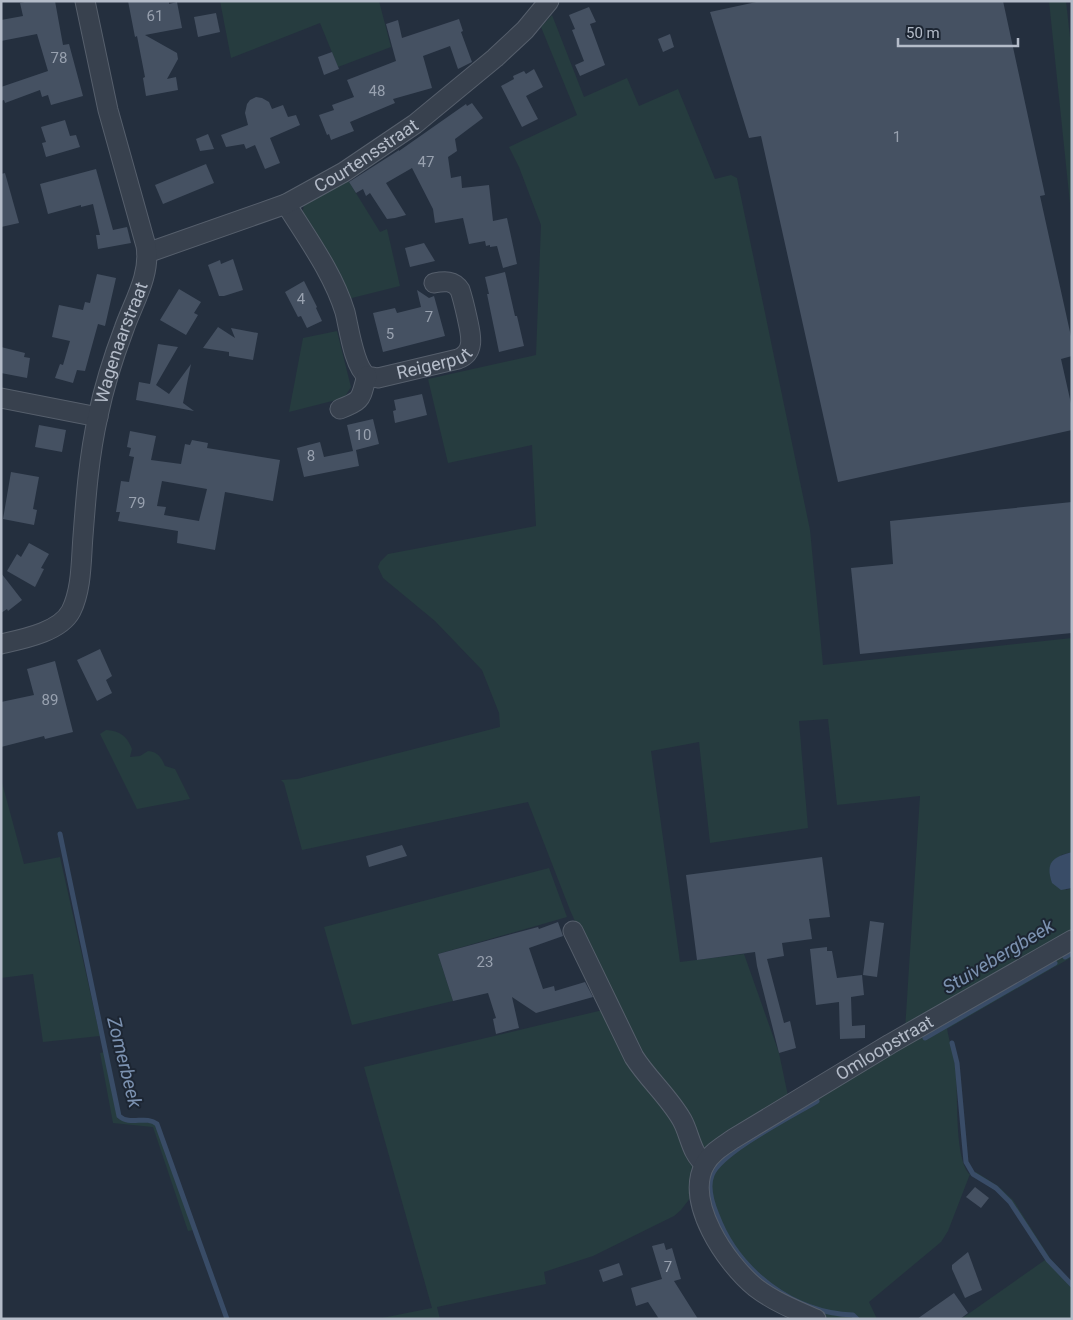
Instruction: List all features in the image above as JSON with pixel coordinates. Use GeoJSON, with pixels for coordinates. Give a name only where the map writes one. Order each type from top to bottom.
{"type":"FeatureCollection","features":[{"type":"Feature","properties":{"kind":"street","name":"Wagenaarstraat"},"geometry":{"type":"LineString","coordinates":[[1,644],[53,628],[64,620],[74,604],[80,572],[90,456],[98,417],[113,360],[144,274],[147,254],[108,110],[85,1]]}},
{"type":"Feature","properties":{"kind":"street","name":"Courtensstraat"},"geometry":{"type":"LineString","coordinates":[[147,254],[286,204],[344,172],[415,124],[510,44],[549,1]]}},
{"type":"Feature","properties":{"kind":"street"},"geometry":{"type":"LineString","coordinates":[[286,204],[335,287],[344,311],[359,367],[367,376],[358,401],[340,409]]}},
{"type":"Feature","properties":{"kind":"street","name":"Reigerput"},"geometry":{"type":"LineString","coordinates":[[367,376],[382,377],[458,359],[466,353],[470,347],[471,337],[460,290],[450,282],[434,283]]}},
{"type":"Feature","properties":{"kind":"street"},"geometry":{"type":"LineString","coordinates":[[1,398],[98,417]]}},
{"type":"Feature","properties":{"kind":"street"},"geometry":{"type":"LineString","coordinates":[[573,931],[634,1057],[676,1111],[687,1130],[696,1154],[705,1164],[700,1181],[702,1203],[712,1233],[727,1258],[747,1280],[767,1296],[816,1319]]}},
{"type":"Feature","properties":{"kind":"street","name":"Omloopstraat"},"geometry":{"type":"LineString","coordinates":[[705,1164],[715,1151],[734,1139],[890,1044],[1072,940]]}},
{"type":"Feature","properties":{"kind":"green space"},"geometry":{"type":"Polygon","coordinates":[[[220,1],[379,1],[391,47],[338,67],[320,23],[231,58],[220,1]]]}},
{"type":"Feature","properties":{"kind":"green space"},"geometry":{"type":"Polygon","coordinates":[[[1049,1],[1066,1],[1072,55],[1072,223],[1049,1]]]}},
{"type":"Feature","properties":{"kind":"green space"},"geometry":{"type":"Polygon","coordinates":[[[552,15],[584,97],[627,78],[639,106],[678,89],[715,179],[731,175],[737,178],[810,530],[823,665],[1072,638],[1072,852],[1061,855],[1066,890],[1072,888],[1072,934],[905,1030],[920,796],[837,805],[828,719],[799,721],[808,828],[710,843],[699,742],[651,751],[680,962],[744,954],[779,1053],[788,1096],[708,1150],[700,1148],[639,1060],[609,999],[570,910],[528,802],[302,850],[284,783],[281,780],[297,779],[500,727],[499,713],[482,670],[435,621],[383,578],[378,567],[388,554],[536,526],[532,445],[448,463],[428,379],[536,355],[541,225],[519,167],[509,147],[577,115],[541,27],[552,15]]]}},
{"type":"Feature","properties":{"kind":"green space"},"geometry":{"type":"Polygon","coordinates":[[[346,177],[380,232],[387,229],[400,286],[348,299],[302,214],[304,205],[308,200],[346,177]]]}},
{"type":"Feature","properties":{"kind":"green space"},"geometry":{"type":"Polygon","coordinates":[[[337,331],[351,387],[344,398],[289,412],[303,338],[337,331]]]}},
{"type":"Feature","properties":{"kind":"green space"},"geometry":{"type":"Polygon","coordinates":[[[106,730],[119,733],[128,741],[132,749],[130,757],[140,756],[148,751],[157,754],[165,766],[175,769],[190,799],[137,809],[100,734],[106,730]]]}},
{"type":"Feature","properties":{"kind":"green space"},"geometry":{"type":"Polygon","coordinates":[[[1,779],[24,864],[60,857],[100,1036],[43,1042],[33,974],[1,978],[1,779]]]}},
{"type":"Feature","properties":{"kind":"green space"},"geometry":{"type":"Polygon","coordinates":[[[549,868],[567,917],[438,954],[453,1001],[352,1025],[324,927],[549,868]]]}},
{"type":"Feature","properties":{"kind":"green space"},"geometry":{"type":"Polygon","coordinates":[[[1072,948],[1072,957],[947,1029],[955,1063],[959,1138],[964,1165],[969,1174],[976,1172],[998,1186],[1013,1200],[1050,1258],[1072,1282],[1072,1319],[961,1319],[1045,1260],[1009,1202],[995,1190],[970,1174],[948,1231],[941,1242],[869,1302],[877,1319],[830,1319],[787,1300],[738,1262],[711,1214],[706,1180],[720,1154],[1072,948]]]}},
{"type":"Feature","properties":{"kind":"green space"},"geometry":{"type":"Polygon","coordinates":[[[607,1009],[673,1112],[691,1152],[695,1176],[694,1193],[674,1216],[593,1256],[544,1272],[546,1284],[437,1307],[440,1319],[377,1319],[432,1308],[364,1067],[607,1009]]]}},
{"type":"Feature","properties":{"kind":"green space"},"geometry":{"type":"Polygon","coordinates":[[[105,1052],[118,1119],[153,1123],[159,1127],[193,1230],[188,1231],[153,1127],[113,1123],[100,1053],[105,1052]]]}},
{"type":"Feature","properties":{"kind":"water"},"geometry":{"type":"Polygon","coordinates":[[[1072,852],[1072,888],[1061,890],[1052,883],[1050,865],[1055,858],[1072,852]]]}},
{"type":"Feature","properties":{"kind":"building"},"geometry":{"type":"Polygon","coordinates":[[[55,1],[63,45],[69,44],[83,96],[51,105],[48,95],[42,97],[40,90],[5,103],[4,100],[1,101],[1,87],[48,71],[37,34],[1,41],[1,20],[23,16],[20,3],[55,1]]]}},
{"type":"Feature","properties":{"kind":"building"},"geometry":{"type":"Polygon","coordinates":[[[128,1],[169,1],[169,4],[177,2],[182,28],[145,35],[177,53],[178,59],[167,79],[176,77],[178,90],[146,96],[143,78],[145,77],[128,1]]]}},
{"type":"Feature","properties":{"kind":"building"},"geometry":{"type":"Polygon","coordinates":[[[761,1],[1003,1],[1045,195],[1040,196],[1072,341],[1072,356],[1061,359],[1072,408],[1072,430],[838,482],[761,136],[749,138],[710,12],[761,1]]]}},
{"type":"Feature","properties":{"kind":"building"},"geometry":{"type":"Polygon","coordinates":[[[589,7],[596,22],[590,24],[605,65],[580,76],[575,65],[584,61],[572,30],[575,29],[569,15],[589,7]]]}},
{"type":"Feature","properties":{"kind":"building"},"geometry":{"type":"Polygon","coordinates":[[[216,13],[220,32],[198,37],[194,17],[216,13]]]}},
{"type":"Feature","properties":{"kind":"building"},"geometry":{"type":"Polygon","coordinates":[[[459,19],[463,31],[461,32],[472,62],[458,69],[450,46],[423,56],[432,88],[393,99],[395,103],[350,122],[354,131],[331,140],[319,115],[334,110],[332,105],[354,97],[347,80],[396,61],[386,24],[398,20],[402,38],[459,19]]]}},
{"type":"Feature","properties":{"kind":"building"},"geometry":{"type":"Polygon","coordinates":[[[670,34],[674,47],[663,52],[658,39],[670,34]]]}},
{"type":"Feature","properties":{"kind":"building"},"geometry":{"type":"Polygon","coordinates":[[[332,52],[339,69],[324,75],[318,57],[332,52]]]}},
{"type":"Feature","properties":{"kind":"building"},"geometry":{"type":"Polygon","coordinates":[[[534,69],[543,87],[526,96],[538,119],[522,127],[501,86],[514,79],[513,76],[524,71],[526,74],[534,69]]]}},
{"type":"Feature","properties":{"kind":"building"},"geometry":{"type":"Polygon","coordinates":[[[256,97],[269,102],[272,109],[283,105],[288,117],[296,115],[300,125],[270,138],[280,163],[265,169],[255,145],[246,149],[244,144],[226,147],[221,135],[248,125],[245,113],[247,104],[256,97]]]}},
{"type":"Feature","properties":{"kind":"building"},"geometry":{"type":"Polygon","coordinates":[[[472,103],[483,118],[455,139],[457,151],[448,157],[451,178],[461,176],[462,188],[489,185],[493,221],[507,218],[517,264],[503,268],[497,246],[486,246],[485,241],[469,244],[463,218],[435,223],[433,209],[412,168],[386,183],[406,215],[395,218],[387,219],[370,193],[366,196],[363,189],[356,193],[349,182],[399,151],[466,104],[467,106],[472,103]]]}},
{"type":"Feature","properties":{"kind":"building"},"geometry":{"type":"Polygon","coordinates":[[[65,120],[70,136],[76,135],[80,147],[46,157],[42,143],[46,142],[41,127],[65,120]]]}},
{"type":"Feature","properties":{"kind":"building"},"geometry":{"type":"Polygon","coordinates":[[[208,134],[214,149],[200,151],[196,139],[208,134]]]}},
{"type":"Feature","properties":{"kind":"building"},"geometry":{"type":"Polygon","coordinates":[[[206,164],[214,183],[163,204],[155,185],[206,164]]]}},
{"type":"Feature","properties":{"kind":"building"},"geometry":{"type":"Polygon","coordinates":[[[96,169],[113,230],[127,227],[131,243],[98,249],[96,235],[100,235],[93,204],[81,207],[81,205],[48,214],[40,184],[96,169]]]}},
{"type":"Feature","properties":{"kind":"building"},"geometry":{"type":"Polygon","coordinates":[[[5,173],[19,223],[1,227],[1,174],[5,173]]]}},
{"type":"Feature","properties":{"kind":"building"},"geometry":{"type":"Polygon","coordinates":[[[424,243],[435,261],[410,267],[405,248],[424,243]]]}},
{"type":"Feature","properties":{"kind":"building"},"geometry":{"type":"Polygon","coordinates":[[[233,259],[243,290],[219,296],[208,265],[220,260],[221,264],[233,259]]]}},
{"type":"Feature","properties":{"kind":"building"},"geometry":{"type":"Polygon","coordinates":[[[505,272],[524,346],[499,352],[485,277],[505,272]]]}},
{"type":"Feature","properties":{"kind":"building"},"geometry":{"type":"Polygon","coordinates":[[[97,274],[116,278],[105,326],[98,324],[85,371],[77,370],[73,383],[55,378],[60,364],[63,365],[70,341],[52,337],[59,305],[83,310],[85,302],[90,303],[97,274]]]}},
{"type":"Feature","properties":{"kind":"building"},"geometry":{"type":"Polygon","coordinates":[[[304,281],[322,321],[307,328],[301,316],[298,317],[285,292],[304,281]]]}},
{"type":"Feature","properties":{"kind":"building"},"geometry":{"type":"Polygon","coordinates":[[[179,289],[201,302],[194,313],[198,315],[186,335],[160,320],[179,289]]]}},
{"type":"Feature","properties":{"kind":"building"},"geometry":{"type":"Polygon","coordinates":[[[417,290],[429,298],[434,296],[445,336],[383,352],[373,313],[395,308],[397,313],[421,307],[417,290]]]}},
{"type":"Feature","properties":{"kind":"building"},"geometry":{"type":"Polygon","coordinates":[[[218,327],[235,338],[231,328],[258,333],[253,360],[229,356],[229,352],[203,348],[218,327]]]}},
{"type":"Feature","properties":{"kind":"building"},"geometry":{"type":"Polygon","coordinates":[[[158,344],[178,347],[156,385],[169,394],[191,364],[183,403],[194,411],[136,400],[139,382],[150,384],[158,344]]]}},
{"type":"Feature","properties":{"kind":"building"},"geometry":{"type":"Polygon","coordinates":[[[1,347],[25,353],[24,357],[30,358],[27,378],[1,373],[1,347]]]}},
{"type":"Feature","properties":{"kind":"building"},"geometry":{"type":"Polygon","coordinates":[[[422,394],[427,415],[395,423],[393,411],[396,410],[394,400],[422,394]]]}},
{"type":"Feature","properties":{"kind":"building"},"geometry":{"type":"Polygon","coordinates":[[[373,419],[379,444],[356,450],[359,466],[304,477],[297,448],[320,442],[324,457],[353,451],[347,425],[373,419]]]}},
{"type":"Feature","properties":{"kind":"building"},"geometry":{"type":"Polygon","coordinates":[[[39,425],[66,430],[62,452],[35,447],[39,425]]]}},
{"type":"Feature","properties":{"kind":"building"},"geometry":{"type":"Polygon","coordinates":[[[130,431],[156,436],[151,460],[181,464],[185,444],[190,445],[192,440],[208,443],[207,448],[280,460],[273,501],[225,492],[215,550],[177,543],[178,531],[118,521],[120,512],[116,512],[121,481],[129,482],[134,457],[129,456],[131,448],[127,447],[130,431]],[[162,481],[157,506],[166,507],[164,515],[199,521],[207,489],[162,481]]]}},
{"type":"Feature","properties":{"kind":"building"},"geometry":{"type":"Polygon","coordinates":[[[11,472],[39,477],[33,509],[37,510],[34,525],[3,519],[11,472]]]}},
{"type":"Feature","properties":{"kind":"building"},"geometry":{"type":"Polygon","coordinates":[[[1072,502],[1072,633],[860,654],[851,568],[893,564],[890,521],[1072,502]]]}},
{"type":"Feature","properties":{"kind":"building"},"geometry":{"type":"Polygon","coordinates":[[[29,543],[49,554],[41,568],[44,569],[35,587],[7,571],[17,554],[21,557],[29,543]]]}},
{"type":"Feature","properties":{"kind":"building"},"geometry":{"type":"Polygon","coordinates":[[[1,573],[22,600],[8,611],[7,609],[1,613],[1,573]]]}},
{"type":"Feature","properties":{"kind":"building"},"geometry":{"type":"Polygon","coordinates":[[[100,649],[112,676],[106,680],[112,693],[97,701],[77,660],[100,649]]]}},
{"type":"Feature","properties":{"kind":"building"},"geometry":{"type":"Polygon","coordinates":[[[55,661],[73,732],[45,739],[44,736],[1,747],[1,702],[34,695],[27,669],[55,661]]]}},
{"type":"Feature","properties":{"kind":"building"},"geometry":{"type":"Polygon","coordinates":[[[402,845],[407,856],[369,867],[366,856],[402,845]]]}},
{"type":"Feature","properties":{"kind":"building"},"geometry":{"type":"Polygon","coordinates":[[[822,857],[830,917],[809,919],[812,939],[782,943],[784,956],[767,959],[784,1023],[790,1021],[796,1048],[779,1053],[755,952],[697,960],[686,875],[822,857]]]}},
{"type":"Feature","properties":{"kind":"building"},"geometry":{"type":"Polygon","coordinates":[[[870,921],[884,923],[877,977],[863,975],[870,921]]]}},
{"type":"Feature","properties":{"kind":"building"},"geometry":{"type":"Polygon","coordinates":[[[558,922],[563,936],[529,948],[543,989],[554,986],[555,991],[585,982],[593,997],[536,1013],[512,997],[519,1028],[496,1034],[493,1019],[496,1018],[488,993],[453,1001],[438,954],[538,927],[539,929],[558,922]]]}},
{"type":"Feature","properties":{"kind":"building"},"geometry":{"type":"Polygon","coordinates":[[[827,947],[827,951],[832,951],[837,978],[862,975],[864,995],[851,997],[852,1026],[865,1025],[865,1038],[840,1039],[839,1002],[816,1005],[810,949],[827,947]]]}},
{"type":"Feature","properties":{"kind":"building"},"geometry":{"type":"Polygon","coordinates":[[[975,1187],[989,1198],[981,1208],[966,1197],[975,1187]]]}},
{"type":"Feature","properties":{"kind":"building"},"geometry":{"type":"Polygon","coordinates":[[[664,1243],[666,1250],[672,1248],[681,1279],[674,1281],[698,1319],[659,1319],[648,1302],[636,1306],[631,1288],[662,1279],[652,1246],[664,1243]]]}},
{"type":"Feature","properties":{"kind":"building"},"geometry":{"type":"Polygon","coordinates":[[[968,1252],[982,1290],[965,1298],[952,1265],[968,1252]]]}},
{"type":"Feature","properties":{"kind":"building"},"geometry":{"type":"Polygon","coordinates":[[[619,1263],[623,1275],[603,1282],[599,1270],[619,1263]]]}},
{"type":"Feature","properties":{"kind":"building"},"geometry":{"type":"Polygon","coordinates":[[[954,1293],[968,1313],[960,1319],[917,1319],[954,1293]]]}},
{"type":"Feature","properties":{"kind":"waterway","name":"Zomerbeek"},"geometry":{"type":"LineString","coordinates":[[60,834],[119,1116],[123,1119],[148,1120],[157,1124],[227,1319]]}},
{"type":"Feature","properties":{"kind":"waterway"},"geometry":{"type":"LineString","coordinates":[[1065,957],[1072,953]]}},
{"type":"Feature","properties":{"kind":"waterway"},"geometry":{"type":"LineString","coordinates":[[925,1038],[1055,963]]}},
{"type":"Feature","properties":{"kind":"waterway","name":"Stuivebergbeek"},"geometry":{"type":"LineString","coordinates":[[952,1043],[957,1063],[966,1162],[973,1174],[996,1188],[1010,1202],[1048,1260],[1072,1285]]}},
{"type":"Feature","properties":{"kind":"waterway"},"geometry":{"type":"LineString","coordinates":[[817,1101],[759,1135],[729,1156],[718,1166],[712,1175],[711,1195],[715,1210],[726,1235],[753,1271],[789,1297],[809,1306],[853,1315],[857,1319]]}}]}
